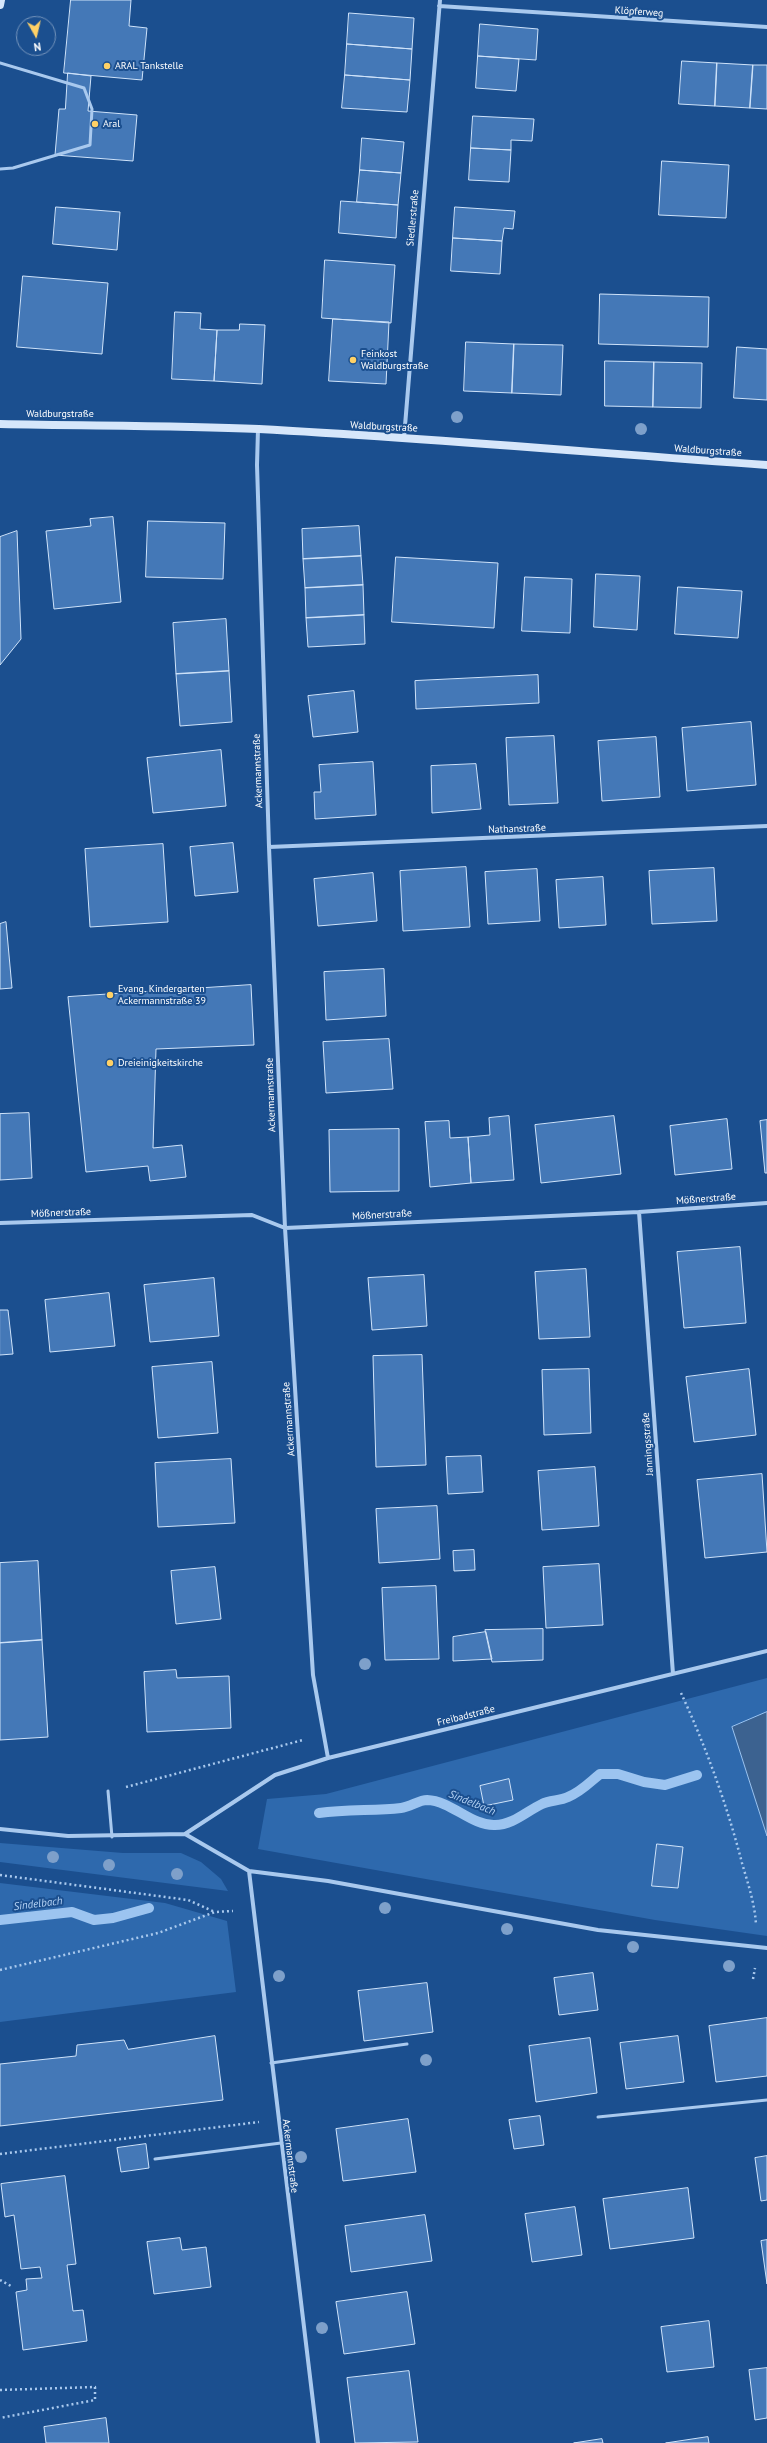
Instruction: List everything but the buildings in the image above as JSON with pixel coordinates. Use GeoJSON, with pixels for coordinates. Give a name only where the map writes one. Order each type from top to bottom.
{"type":"FeatureCollection","features":[{"type":"Feature","properties":{"kind":"street"},"geometry":{"type":"LineString","coordinates":[[0,5],[1,0]]}},
{"type":"Feature","properties":{"kind":"street","name":"Siedlerstraße"},"geometry":{"type":"LineString","coordinates":[[404,438],[440,0]]}},
{"type":"Feature","properties":{"kind":"street","name":"Klöpferweg"},"geometry":{"type":"LineString","coordinates":[[439,6],[767,27]]}},
{"type":"Feature","properties":{"kind":"street","name":"Waldburgstraße"},"geometry":{"type":"LineString","coordinates":[[0,424],[147,425],[258,429],[404,438],[767,465]]}},
{"type":"Feature","properties":{"kind":"street","name":"Ackermannstraße"},"geometry":{"type":"LineString","coordinates":[[258,429],[257,465],[268,848],[285,1228],[313,1675],[328,1758]]}},
{"type":"Feature","properties":{"kind":"street","name":"Nathanstraße"},"geometry":{"type":"LineString","coordinates":[[268,848],[767,826]]}},
{"type":"Feature","properties":{"kind":"street","name":"Mößnerstraße"},"geometry":{"type":"LineString","coordinates":[[0,1223],[252,1215],[285,1228],[638,1212],[767,1203]]}},
{"type":"Feature","properties":{"kind":"street","name":"Janningsstraße"},"geometry":{"type":"LineString","coordinates":[[638,1212],[673,1674]]}},
{"type":"Feature","properties":{"kind":"street","name":"Freibadstraße"},"geometry":{"type":"LineString","coordinates":[[185,1834],[275,1776],[328,1758],[767,1651]]}},
{"type":"Feature","properties":{"kind":"street"},"geometry":{"type":"LineString","coordinates":[[0,1829],[68,1836],[112,1837],[185,1834],[249,1871],[328,1881],[598,1930],[767,1948]]}},
{"type":"Feature","properties":{"kind":"street","name":"Ackermannstraße"},"geometry":{"type":"LineString","coordinates":[[249,1871],[318,2443]]}},
{"type":"Feature","properties":{"kind":"lane"},"geometry":{"type":"LineString","coordinates":[[0,63],[84,88],[92,109],[90,145],[13,168],[0,169]]}},
{"type":"Feature","properties":{"kind":"lane"},"geometry":{"type":"LineString","coordinates":[[108,1791],[112,1837]]}},
{"type":"Feature","properties":{"kind":"lane"},"geometry":{"type":"LineString","coordinates":[[271,2063],[407,2044]]}},
{"type":"Feature","properties":{"kind":"lane"},"geometry":{"type":"LineString","coordinates":[[598,2118],[767,2100]]}},
{"type":"Feature","properties":{"kind":"lane"},"geometry":{"type":"LineString","coordinates":[[155,2159],[281,2143]]}},
{"type":"Feature","properties":{"kind":"path"},"geometry":{"type":"LineString","coordinates":[[673,1674],[694,1721],[735,1835],[755,1909],[757,1948],[753,1980]]}},
{"type":"Feature","properties":{"kind":"path"},"geometry":{"type":"LineString","coordinates":[[108,1791],[267,1751],[323,1734]]}},
{"type":"Feature","properties":{"kind":"path"},"geometry":{"type":"LineString","coordinates":[[0,1875],[188,1900],[215,1912],[158,1933],[0,1970]]}},
{"type":"Feature","properties":{"kind":"path"},"geometry":{"type":"LineString","coordinates":[[0,2154],[278,2120]]}},
{"type":"Feature","properties":{"kind":"path"},"geometry":{"type":"LineString","coordinates":[[0,2280],[11,2286]]}},
{"type":"Feature","properties":{"kind":"path"},"geometry":{"type":"LineString","coordinates":[[0,2390],[95,2386],[95,2400],[0,2418]]}},
{"type":"Feature","properties":{"kind":"shaded area"},"geometry":{"type":"Polygon","coordinates":[[[767,1678],[767,1712],[732,1727],[767,1836],[767,1936],[655,1920],[258,1849],[267,1799],[326,1794],[767,1678]]]}},
{"type":"Feature","properties":{"kind":"shaded area"},"geometry":{"type":"Polygon","coordinates":[[[767,1712],[767,1836],[732,1727],[767,1712]]]}},
{"type":"Feature","properties":{"kind":"shaded area"},"geometry":{"type":"Polygon","coordinates":[[[0,1843],[123,1853],[181,1853],[201,1862],[221,1879],[228,1891],[0,1862],[0,1843]]]}},
{"type":"Feature","properties":{"kind":"shaded area"},"geometry":{"type":"Polygon","coordinates":[[[0,1883],[165,1903],[227,1921],[236,1992],[0,2022],[0,1883]]]}},
{"type":"Feature","properties":{"kind":"waterway","name":"Sindelbach"},"geometry":{"type":"LineString","coordinates":[[319,1813],[401,1808],[427,1800],[445,1804],[478,1822],[495,1825],[508,1823],[545,1803],[573,1795],[600,1774],[618,1774],[644,1782],[665,1785],[697,1775]]}},
{"type":"Feature","properties":{"kind":"waterway","name":"Sindelbach"},"geometry":{"type":"LineString","coordinates":[[0,1920],[72,1912],[94,1920],[113,1918],[149,1908]]}},
{"type":"Feature","properties":{"kind":"place","name":"ARAL Tankstelle"},"geometry":{"type":"Point","coordinates":[107,66]}},
{"type":"Feature","properties":{"kind":"place","name":"Aral"},"geometry":{"type":"Point","coordinates":[95,124]}},
{"type":"Feature","properties":{"kind":"place","name":"Feinkost Waldburgstraße"},"geometry":{"type":"Point","coordinates":[353,360]}},
{"type":"Feature","properties":{"kind":"place","name":"Evang. Kindergarten Ackermannstraße 39"},"geometry":{"type":"Point","coordinates":[110,995]}},
{"type":"Feature","properties":{"kind":"place","name":"Dreieinigkeitskirche"},"geometry":{"type":"Point","coordinates":[110,1063]}}]}
